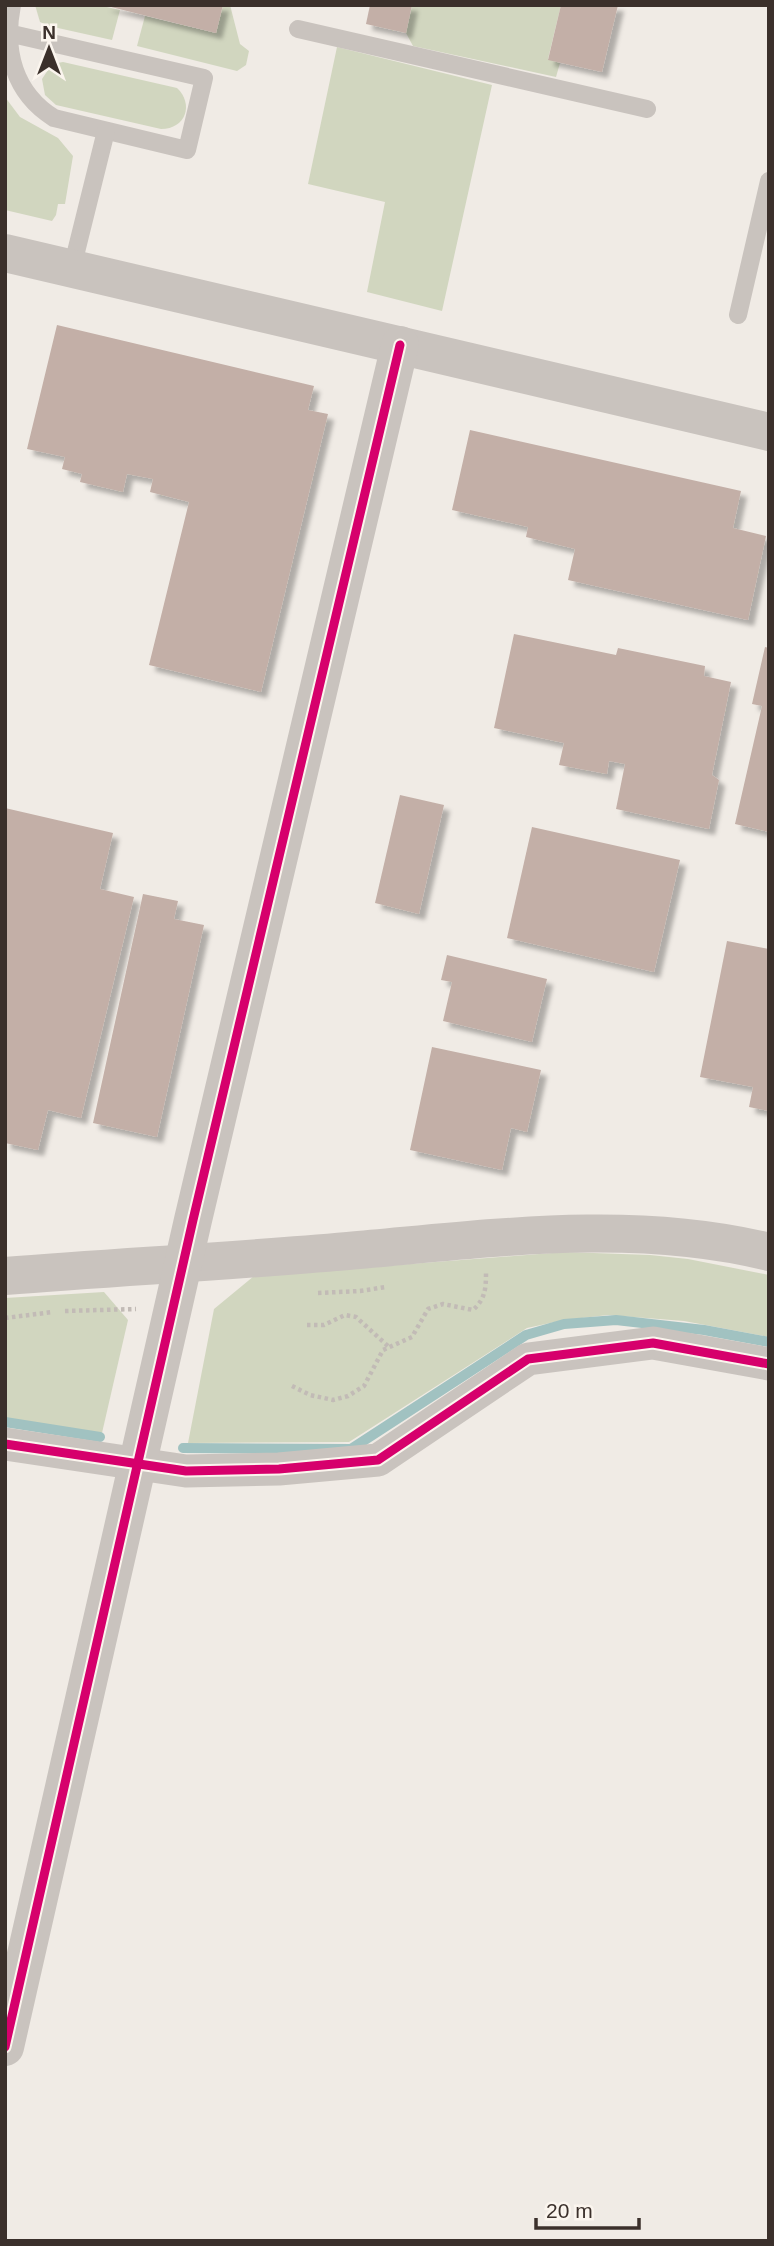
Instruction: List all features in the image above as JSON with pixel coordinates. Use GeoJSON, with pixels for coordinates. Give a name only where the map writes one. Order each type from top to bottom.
{"type":"FeatureCollection","features":[{"type":"Feature","properties":{"kind":"street"},"geometry":{"type":"LineString","coordinates":[[5,253],[769,432]]}},
{"type":"Feature","properties":{"kind":"street"},"geometry":{"type":"LineString","coordinates":[[5,2048],[184,1263],[400,345]]}},
{"type":"Feature","properties":{"kind":"street"},"geometry":{"type":"LineString","coordinates":[[5,1276],[296,1256],[530,1236],[674,1236],[769,1252]]}},
{"type":"Feature","properties":{"kind":"street"},"geometry":{"type":"LineString","coordinates":[[5,1444],[186,1471],[279,1469],[378,1460],[528,1359],[653,1343],[769,1364]]}},
{"type":"Feature","properties":{"kind":"lane"},"geometry":{"type":"LineString","coordinates":[[8,33],[204,78],[187,150],[54,118],[37,108],[13,69],[8,33],[12,5]]}},
{"type":"Feature","properties":{"kind":"lane"},"geometry":{"type":"LineString","coordinates":[[298,29],[647,109]]}},
{"type":"Feature","properties":{"kind":"lane"},"geometry":{"type":"LineString","coordinates":[[72,268],[106,131]]}},
{"type":"Feature","properties":{"kind":"lane"},"geometry":{"type":"LineString","coordinates":[[738,315],[769,181]]}},
{"type":"Feature","properties":{"kind":"path"},"geometry":{"type":"LineString","coordinates":[[475,1274],[493,1271]]}},
{"type":"Feature","properties":{"kind":"path"},"geometry":{"type":"LineString","coordinates":[[292,1386],[310,1395],[333,1400],[348,1396],[365,1386],[383,1350],[412,1337],[428,1309],[443,1304],[472,1310],[480,1303],[486,1292],[486,1272]]}},
{"type":"Feature","properties":{"kind":"path"},"geometry":{"type":"LineString","coordinates":[[308,1294],[396,1286]]}},
{"type":"Feature","properties":{"kind":"path"},"geometry":{"type":"LineString","coordinates":[[5,1318],[56,1312],[136,1309]]}},
{"type":"Feature","properties":{"kind":"path"},"geometry":{"type":"LineString","coordinates":[[307,1325],[324,1325],[345,1315],[356,1317],[389,1347]]}},
{"type":"Feature","properties":{"kind":"green space"},"geometry":{"type":"Polygon","coordinates":[[[35,5],[98,5],[120,10],[112,40],[40,22],[35,5]]]}},
{"type":"Feature","properties":{"kind":"green space"},"geometry":{"type":"Polygon","coordinates":[[[223,5],[230,5],[240,44],[249,51],[246,65],[237,71],[137,46],[145,16],[216,33],[223,5]]]}},
{"type":"Feature","properties":{"kind":"green space"},"geometry":{"type":"Polygon","coordinates":[[[412,5],[561,5],[548,59],[560,63],[556,77],[413,46],[406,33],[412,5]]]}},
{"type":"Feature","properties":{"kind":"green space"},"geometry":{"type":"Polygon","coordinates":[[[337,47],[492,85],[442,311],[367,292],[385,202],[308,184],[337,47]]]}},
{"type":"Feature","properties":{"kind":"green space"},"geometry":{"type":"Polygon","coordinates":[[[63,62],[177,88],[185,101],[185,114],[176,125],[161,129],[56,105],[45,95],[42,79],[52,64],[63,62]]]}},
{"type":"Feature","properties":{"kind":"green space"},"geometry":{"type":"Polygon","coordinates":[[[5,97],[20,117],[58,138],[73,156],[65,204],[58,204],[52,221],[5,210],[5,97]]]}},
{"type":"Feature","properties":{"kind":"green space"},"geometry":{"type":"Polygon","coordinates":[[[565,1252],[688,1259],[769,1275],[769,1337],[684,1321],[608,1315],[564,1320],[527,1328],[349,1442],[188,1443],[214,1309],[254,1276],[565,1252]]]}},
{"type":"Feature","properties":{"kind":"green space"},"geometry":{"type":"Polygon","coordinates":[[[104,1292],[128,1320],[102,1433],[5,1418],[5,1298],[104,1292]]]}},
{"type":"Feature","properties":{"kind":"building"},"geometry":{"type":"Polygon","coordinates":[[[103,5],[223,5],[216,33],[103,5]]]}},
{"type":"Feature","properties":{"kind":"building"},"geometry":{"type":"Polygon","coordinates":[[[370,5],[412,5],[406,33],[366,24],[370,5]]]}},
{"type":"Feature","properties":{"kind":"building"},"geometry":{"type":"Polygon","coordinates":[[[561,5],[618,5],[602,72],[548,60],[561,5]]]}},
{"type":"Feature","properties":{"kind":"building"},"geometry":{"type":"Polygon","coordinates":[[[57,325],[314,386],[308,410],[328,414],[261,692],[149,665],[189,502],[150,492],[153,479],[127,474],[123,492],[80,482],[82,474],[62,469],[65,457],[27,449],[57,325]]]}},
{"type":"Feature","properties":{"kind":"building"},"geometry":{"type":"Polygon","coordinates":[[[470,430],[741,491],[733,528],[766,536],[748,620],[568,580],[575,549],[526,537],[528,527],[452,510],[470,430]]]}},
{"type":"Feature","properties":{"kind":"building"},"geometry":{"type":"Polygon","coordinates":[[[514,634],[616,655],[618,648],[705,666],[704,676],[731,682],[712,775],[719,780],[709,829],[616,809],[625,764],[609,761],[607,774],[559,765],[564,743],[494,728],[514,634]]]}},
{"type":"Feature","properties":{"kind":"building"},"geometry":{"type":"Polygon","coordinates":[[[765,647],[769,648],[769,832],[735,824],[762,706],[752,704],[765,647]]]}},
{"type":"Feature","properties":{"kind":"building"},"geometry":{"type":"Polygon","coordinates":[[[400,795],[444,805],[419,914],[375,903],[400,795]]]}},
{"type":"Feature","properties":{"kind":"building"},"geometry":{"type":"Polygon","coordinates":[[[5,808],[113,833],[100,889],[134,897],[81,1118],[48,1110],[38,1150],[5,1143],[5,808]]]}},
{"type":"Feature","properties":{"kind":"building"},"geometry":{"type":"Polygon","coordinates":[[[532,827],[680,860],[654,972],[507,938],[532,827]]]}},
{"type":"Feature","properties":{"kind":"building"},"geometry":{"type":"Polygon","coordinates":[[[143,894],[178,901],[174,919],[204,925],[157,1137],[93,1123],[143,894]]]}},
{"type":"Feature","properties":{"kind":"building"},"geometry":{"type":"Polygon","coordinates":[[[727,941],[769,949],[769,1111],[749,1107],[753,1087],[700,1077],[727,941]]]}},
{"type":"Feature","properties":{"kind":"building"},"geometry":{"type":"Polygon","coordinates":[[[447,955],[547,979],[532,1042],[443,1021],[452,982],[441,980],[447,955]]]}},
{"type":"Feature","properties":{"kind":"building"},"geometry":{"type":"Polygon","coordinates":[[[432,1047],[541,1070],[527,1132],[511,1128],[502,1170],[410,1150],[432,1047]]]}},
{"type":"Feature","properties":{"kind":"waterway"},"geometry":{"type":"LineString","coordinates":[[183,1448],[351,1449],[526,1335],[564,1324],[616,1320],[704,1330],[769,1342]]}},
{"type":"Feature","properties":{"kind":"waterway"},"geometry":{"type":"LineString","coordinates":[[5,1422],[100,1437]]}},
{"type":"Feature","properties":{"kind":"cycle path"},"geometry":{"type":"LineString","coordinates":[[5,2047],[193,1220],[400,345]]}},
{"type":"Feature","properties":{"kind":"cycle path"},"geometry":{"type":"LineString","coordinates":[[5,1444],[186,1471],[279,1469],[378,1460],[528,1359],[653,1343],[769,1364]]}}]}
